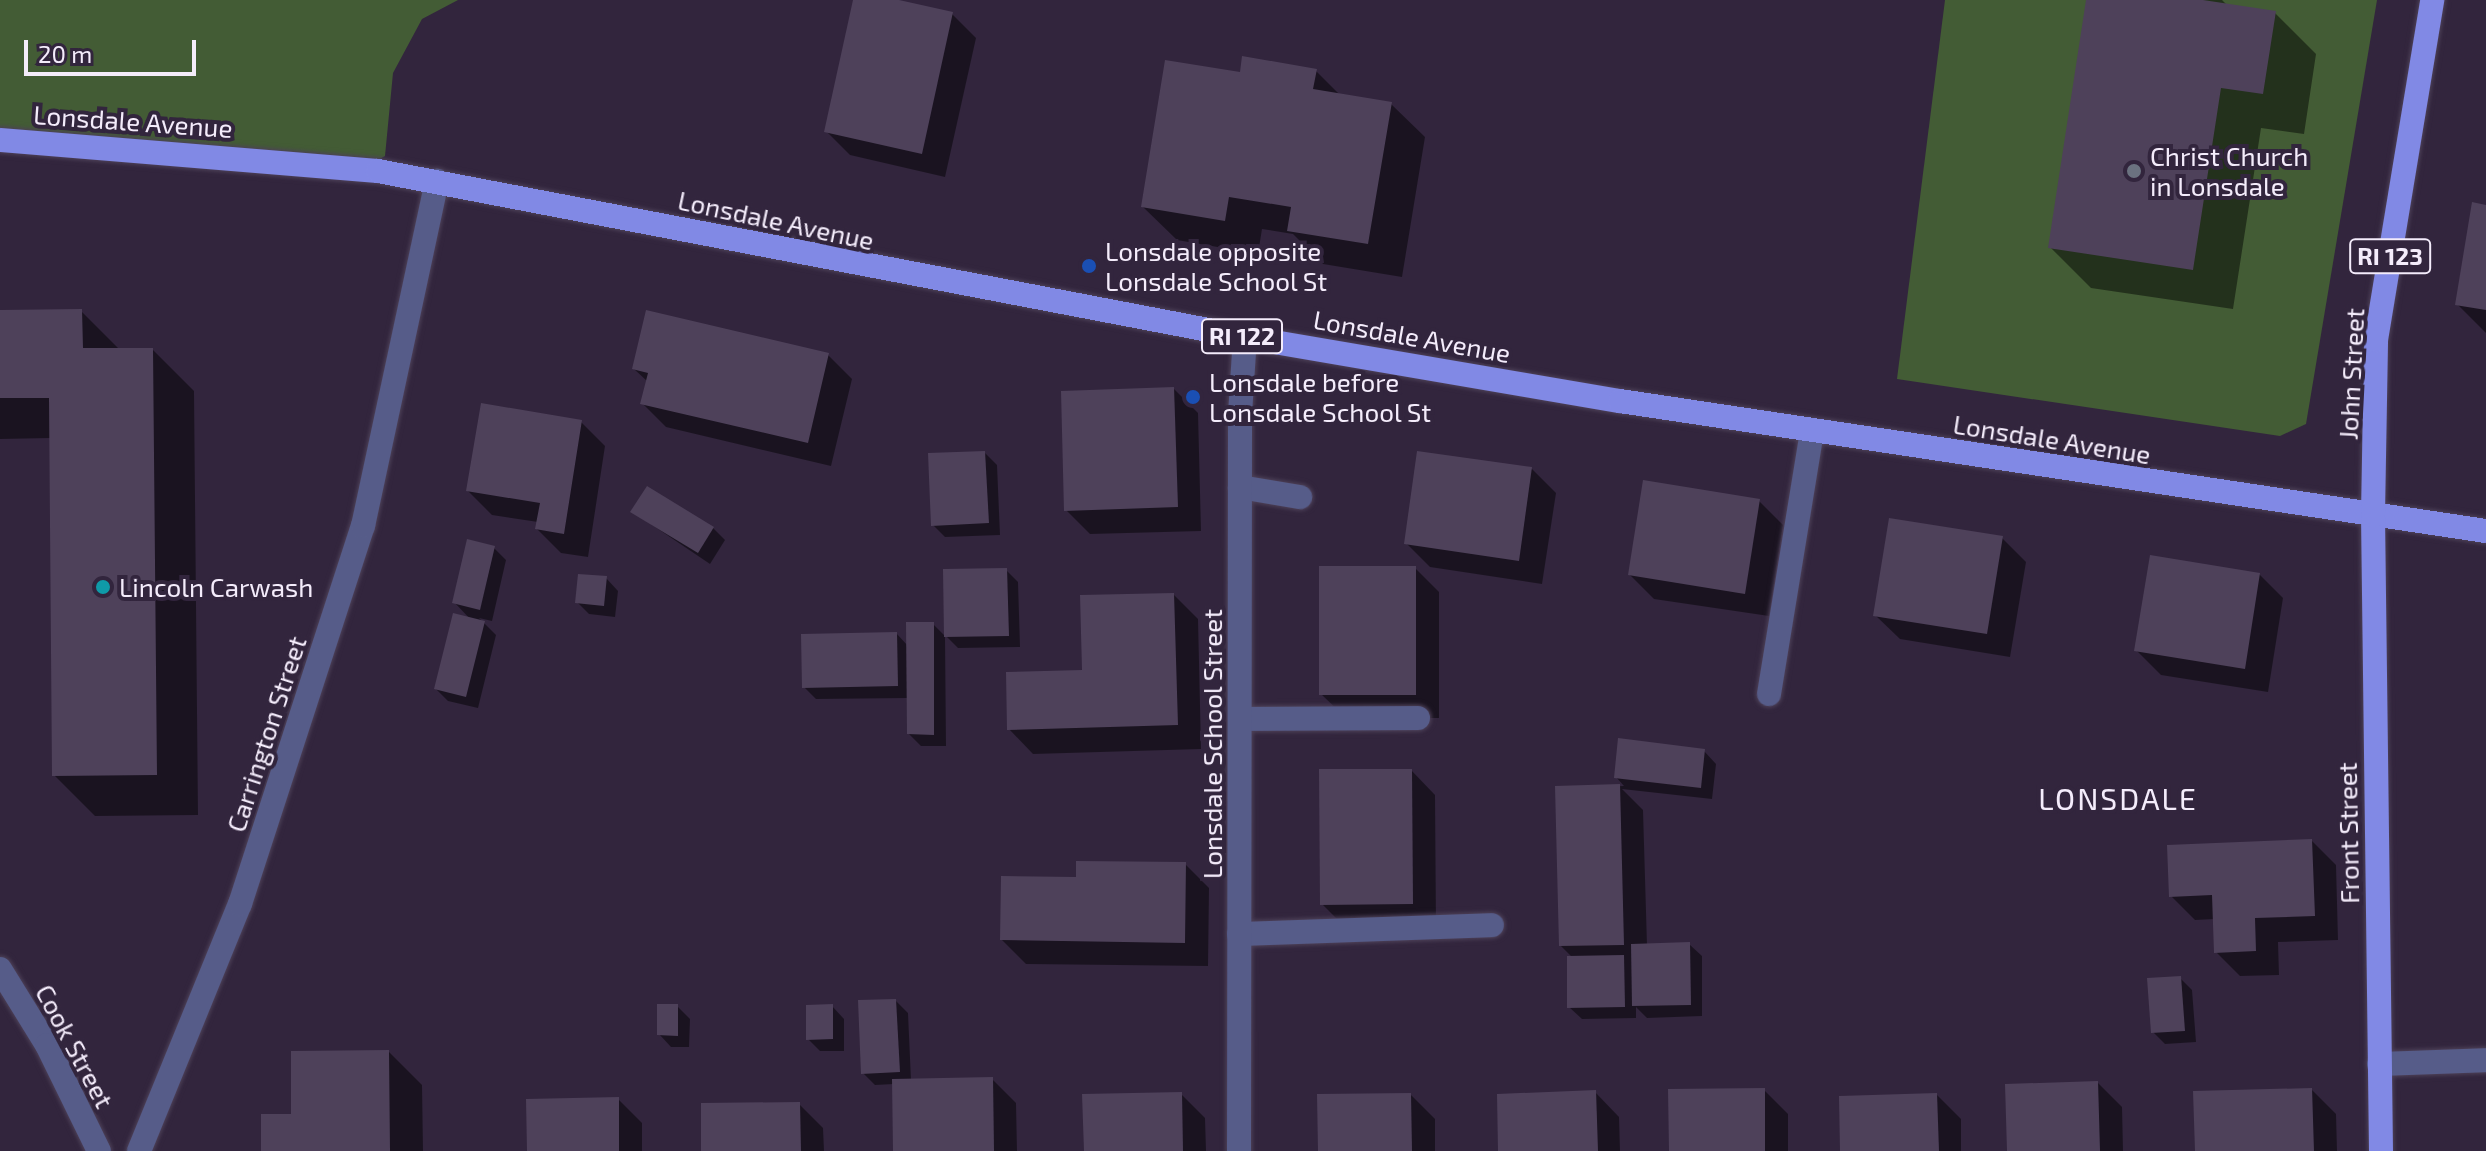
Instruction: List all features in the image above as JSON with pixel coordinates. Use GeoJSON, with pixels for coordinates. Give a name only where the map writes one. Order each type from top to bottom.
{"type":"FeatureCollection","features":[{"type":"Feature","properties":{"kind":"main road","name":"John Street"},"geometry":{"type":"LineString","coordinates":[[2373,515],[2376,340],[2432,0]]}},
{"type":"Feature","properties":{"kind":"main road","name":"Lonsdale Avenue"},"geometry":{"type":"LineString","coordinates":[[0,140],[294,161],[437,181],[879,271],[1245,337],[1812,430],[2486,531]]}},
{"type":"Feature","properties":{"kind":"main road","name":"Front Street"},"geometry":{"type":"LineString","coordinates":[[2373,515],[2381,1151]]}},
{"type":"Feature","properties":{"kind":"street","name":"Carrington Street"},"geometry":{"type":"LineString","coordinates":[[139,1151],[240,904],[363,526],[437,181]]}},
{"type":"Feature","properties":{"kind":"street","name":"Lonsdale School Street"},"geometry":{"type":"LineString","coordinates":[[1239,1151],[1240,487],[1245,337]]}},
{"type":"Feature","properties":{"kind":"street"},"geometry":{"type":"LineString","coordinates":[[1769,694],[1812,430]]}},
{"type":"Feature","properties":{"kind":"street"},"geometry":{"type":"LineString","coordinates":[[1240,487],[1300,497]]}},
{"type":"Feature","properties":{"kind":"street"},"geometry":{"type":"LineString","coordinates":[[1240,719],[1418,718]]}},
{"type":"Feature","properties":{"kind":"street"},"geometry":{"type":"LineString","coordinates":[[1239,934],[1492,925]]}},
{"type":"Feature","properties":{"kind":"street","name":"Cook Street"},"geometry":{"type":"LineString","coordinates":[[0,969],[47,1045],[99,1151]]}},
{"type":"Feature","properties":{"kind":"street"},"geometry":{"type":"LineString","coordinates":[[2379,1064],[2486,1060]]}},
{"type":"Feature","properties":{"kind":"green space"},"geometry":{"type":"Polygon","coordinates":[[[0,0],[458,0],[422,19],[393,73],[385,156],[371,164],[0,137],[0,0]]]}},
{"type":"Feature","properties":{"kind":"green space"},"geometry":{"type":"Polygon","coordinates":[[[1945,0],[2377,0],[2306,424],[2280,436],[1897,379],[1945,0]]]}},
{"type":"Feature","properties":{"kind":"building"},"geometry":{"type":"Polygon","coordinates":[[[853,0],[899,0],[953,12],[922,154],[824,132],[853,0]]]}},
{"type":"Feature","properties":{"kind":"building","name":"Christ Church in Lonsdale"},"geometry":{"type":"Polygon","coordinates":[[[2086,0],[2203,0],[2276,11],[2263,94],[2221,88],[2193,270],[2048,248],[2086,0]]]}},
{"type":"Feature","properties":{"kind":"building"},"geometry":{"type":"Polygon","coordinates":[[[1242,56],[1317,69],[1313,89],[1392,102],[1368,244],[1287,231],[1291,207],[1229,197],[1225,221],[1141,207],[1165,60],[1240,72],[1242,56]]]}},
{"type":"Feature","properties":{"kind":"building"},"geometry":{"type":"Polygon","coordinates":[[[2472,202],[2486,205],[2486,310],[2455,305],[2472,202]]]}},
{"type":"Feature","properties":{"kind":"building","name":"Lincoln Carwash"},"geometry":{"type":"Polygon","coordinates":[[[82,309],[83,348],[153,348],[157,775],[52,776],[49,398],[0,398],[0,310],[82,309]]]}},
{"type":"Feature","properties":{"kind":"building"},"geometry":{"type":"Polygon","coordinates":[[[646,310],[829,353],[808,443],[640,404],[648,373],[632,369],[646,310]]]}},
{"type":"Feature","properties":{"kind":"building"},"geometry":{"type":"Polygon","coordinates":[[[1174,387],[1178,507],[1064,511],[1061,391],[1174,387]]]}},
{"type":"Feature","properties":{"kind":"building"},"geometry":{"type":"Polygon","coordinates":[[[481,403],[582,420],[564,534],[535,529],[540,503],[466,491],[481,403]]]}},
{"type":"Feature","properties":{"kind":"building"},"geometry":{"type":"Polygon","coordinates":[[[985,451],[989,523],[931,526],[928,453],[985,451]]]}},
{"type":"Feature","properties":{"kind":"building"},"geometry":{"type":"Polygon","coordinates":[[[1417,451],[1532,467],[1519,561],[1404,544],[1417,451]]]}},
{"type":"Feature","properties":{"kind":"building"},"geometry":{"type":"Polygon","coordinates":[[[1643,480],[1760,499],[1745,594],[1628,575],[1643,480]]]}},
{"type":"Feature","properties":{"kind":"building"},"geometry":{"type":"Polygon","coordinates":[[[647,486],[714,527],[698,553],[630,512],[647,486]]]}},
{"type":"Feature","properties":{"kind":"building"},"geometry":{"type":"Polygon","coordinates":[[[1889,518],[2003,536],[1987,634],[1873,616],[1889,518]]]}},
{"type":"Feature","properties":{"kind":"building"},"geometry":{"type":"Polygon","coordinates":[[[467,539],[495,546],[480,610],[452,603],[467,539]]]}},
{"type":"Feature","properties":{"kind":"building"},"geometry":{"type":"Polygon","coordinates":[[[2150,555],[2260,573],[2245,669],[2134,651],[2150,555]]]}},
{"type":"Feature","properties":{"kind":"building"},"geometry":{"type":"Polygon","coordinates":[[[1319,566],[1416,566],[1416,695],[1319,695],[1319,566]]]}},
{"type":"Feature","properties":{"kind":"building"},"geometry":{"type":"Polygon","coordinates":[[[1007,568],[1009,636],[944,637],[943,569],[1007,568]]]}},
{"type":"Feature","properties":{"kind":"building"},"geometry":{"type":"Polygon","coordinates":[[[578,574],[607,576],[604,606],[575,603],[578,574]]]}},
{"type":"Feature","properties":{"kind":"building"},"geometry":{"type":"Polygon","coordinates":[[[1174,593],[1178,725],[1007,730],[1006,672],[1082,670],[1080,595],[1174,593]]]}},
{"type":"Feature","properties":{"kind":"building"},"geometry":{"type":"Polygon","coordinates":[[[453,613],[485,621],[466,697],[434,689],[453,613]]]}},
{"type":"Feature","properties":{"kind":"building"},"geometry":{"type":"Polygon","coordinates":[[[906,622],[934,622],[934,735],[907,734],[906,622]]]}},
{"type":"Feature","properties":{"kind":"building"},"geometry":{"type":"Polygon","coordinates":[[[897,632],[898,686],[802,688],[801,634],[897,632]]]}},
{"type":"Feature","properties":{"kind":"building"},"geometry":{"type":"Polygon","coordinates":[[[1618,738],[1705,749],[1701,788],[1614,778],[1618,738]]]}},
{"type":"Feature","properties":{"kind":"building"},"geometry":{"type":"Polygon","coordinates":[[[1319,769],[1412,769],[1413,904],[1320,905],[1319,769]]]}},
{"type":"Feature","properties":{"kind":"building"},"geometry":{"type":"Polygon","coordinates":[[[1620,784],[1624,945],[1559,946],[1555,786],[1620,784]]]}},
{"type":"Feature","properties":{"kind":"building"},"geometry":{"type":"Polygon","coordinates":[[[2312,839],[2315,916],[2255,918],[2256,951],[2214,953],[2212,895],[2169,897],[2167,845],[2312,839]]]}},
{"type":"Feature","properties":{"kind":"building"},"geometry":{"type":"Polygon","coordinates":[[[1076,861],[1186,862],[1185,943],[1000,940],[1001,876],[1076,877],[1076,861]]]}},
{"type":"Feature","properties":{"kind":"building"},"geometry":{"type":"Polygon","coordinates":[[[1690,942],[1691,1005],[1632,1006],[1631,944],[1690,942]]]}},
{"type":"Feature","properties":{"kind":"building"},"geometry":{"type":"Polygon","coordinates":[[[1624,955],[1625,1007],[1567,1008],[1567,956],[1624,955]]]}},
{"type":"Feature","properties":{"kind":"building"},"geometry":{"type":"Polygon","coordinates":[[[2181,976],[2185,1031],[2151,1033],[2147,978],[2181,976]]]}},
{"type":"Feature","properties":{"kind":"building"},"geometry":{"type":"Polygon","coordinates":[[[896,999],[900,1072],[861,1074],[858,1000],[896,999]]]}},
{"type":"Feature","properties":{"kind":"building"},"geometry":{"type":"Polygon","coordinates":[[[657,1004],[678,1004],[678,1036],[657,1035],[657,1004]]]}},
{"type":"Feature","properties":{"kind":"building"},"geometry":{"type":"Polygon","coordinates":[[[833,1004],[833,1039],[806,1040],[806,1005],[833,1004]]]}},
{"type":"Feature","properties":{"kind":"building"},"geometry":{"type":"Polygon","coordinates":[[[389,1050],[390,1151],[261,1151],[261,1114],[291,1114],[291,1051],[389,1050]]]}},
{"type":"Feature","properties":{"kind":"building"},"geometry":{"type":"Polygon","coordinates":[[[993,1077],[994,1151],[893,1151],[892,1079],[993,1077]]]}},
{"type":"Feature","properties":{"kind":"building"},"geometry":{"type":"Polygon","coordinates":[[[2098,1081],[2100,1151],[2007,1151],[2005,1084],[2098,1081]]]}},
{"type":"Feature","properties":{"kind":"building"},"geometry":{"type":"Polygon","coordinates":[[[1765,1088],[1765,1151],[1669,1151],[1668,1089],[1765,1088]]]}},
{"type":"Feature","properties":{"kind":"building"},"geometry":{"type":"Polygon","coordinates":[[[2312,1088],[2314,1151],[2195,1151],[2193,1091],[2312,1088]]]}},
{"type":"Feature","properties":{"kind":"building"},"geometry":{"type":"Polygon","coordinates":[[[1596,1090],[1598,1151],[1498,1151],[1497,1094],[1596,1090]]]}},
{"type":"Feature","properties":{"kind":"building"},"geometry":{"type":"Polygon","coordinates":[[[1182,1092],[1183,1151],[1084,1151],[1082,1094],[1182,1092]]]}},
{"type":"Feature","properties":{"kind":"building"},"geometry":{"type":"Polygon","coordinates":[[[1411,1093],[1412,1151],[1318,1151],[1317,1094],[1411,1093]]]}},
{"type":"Feature","properties":{"kind":"building"},"geometry":{"type":"Polygon","coordinates":[[[1937,1093],[1939,1151],[1840,1151],[1839,1096],[1937,1093]]]}},
{"type":"Feature","properties":{"kind":"building"},"geometry":{"type":"Polygon","coordinates":[[[619,1097],[619,1151],[527,1151],[526,1099],[619,1097]]]}},
{"type":"Feature","properties":{"kind":"building"},"geometry":{"type":"Polygon","coordinates":[[[800,1102],[801,1151],[701,1151],[701,1103],[800,1102]]]}},
{"type":"Feature","properties":{"kind":"place","name":"Christ Church in Lonsdale"},"geometry":{"type":"Point","coordinates":[2134,171]}},
{"type":"Feature","properties":{"kind":"place","name":"Lonsdale opposite Lonsdale School St"},"geometry":{"type":"Point","coordinates":[1089,266]}},
{"type":"Feature","properties":{"kind":"place","name":"Lonsdale before Lonsdale School St"},"geometry":{"type":"Point","coordinates":[1193,397]}},
{"type":"Feature","properties":{"kind":"place","name":"Lincoln Carwash"},"geometry":{"type":"Point","coordinates":[103,587]}},
{"type":"Feature","properties":{"kind":"district","name":"LONSDALE"},"geometry":{"type":"Point","coordinates":[2118,798]}}]}
